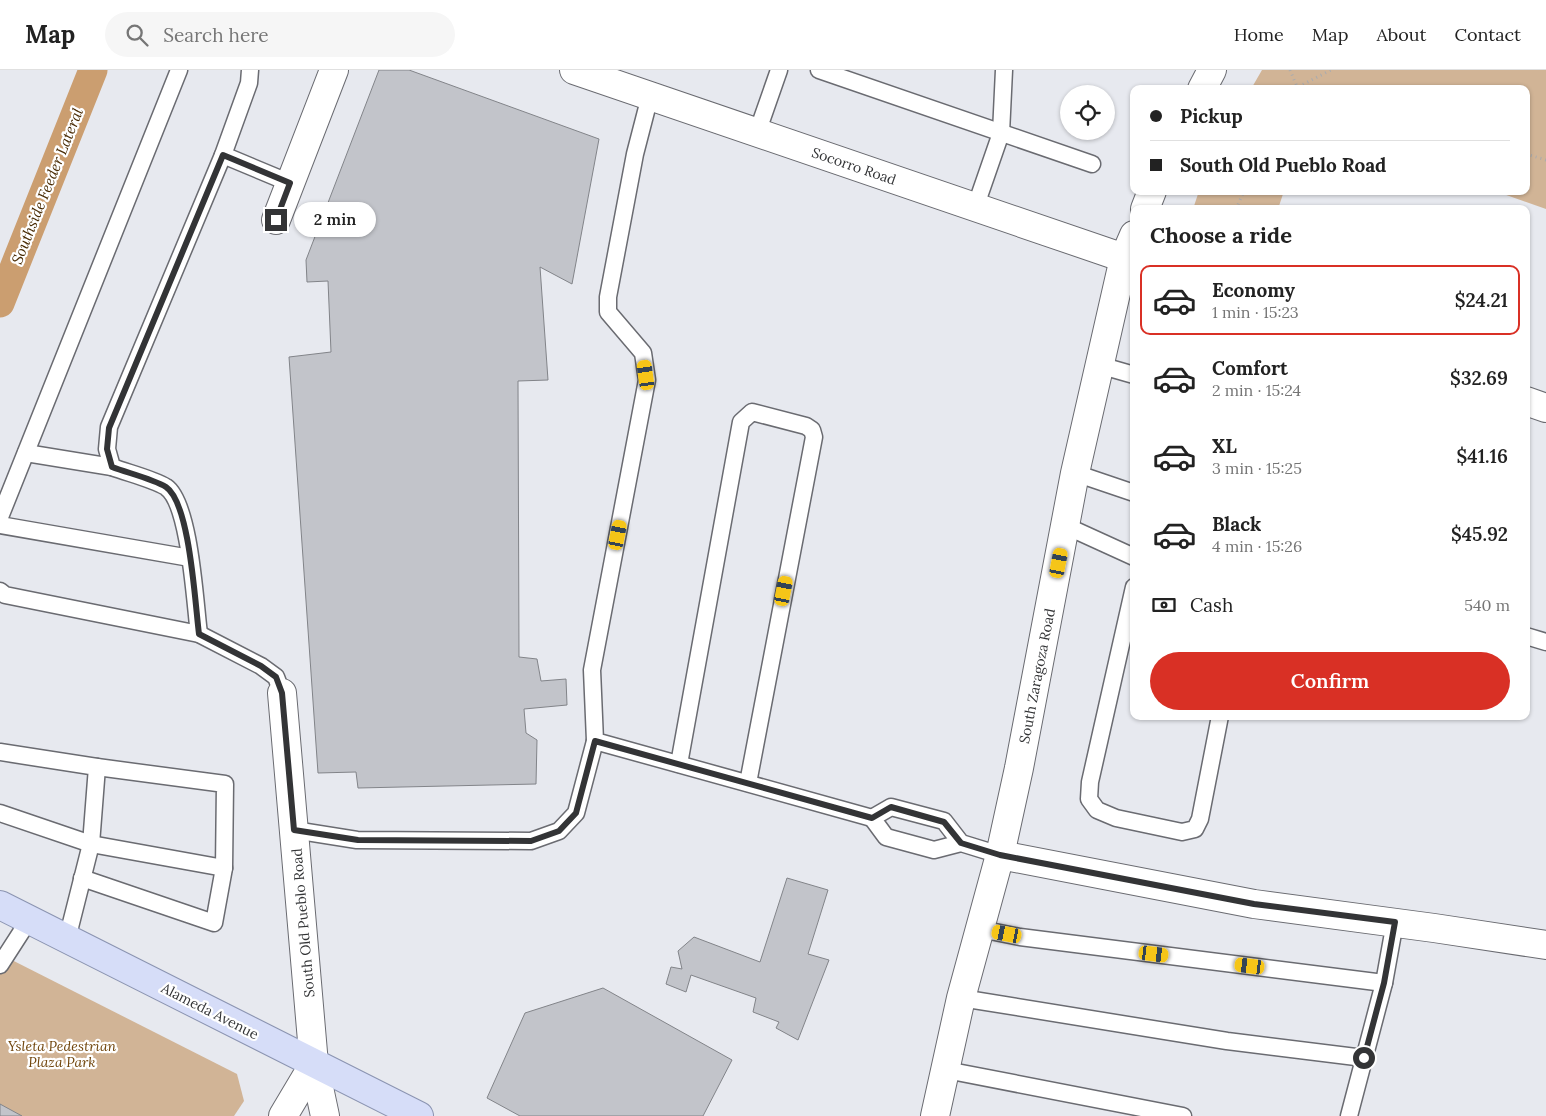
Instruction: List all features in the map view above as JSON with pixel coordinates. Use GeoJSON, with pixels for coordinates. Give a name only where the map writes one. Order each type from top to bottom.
{"type":"FeatureCollection","features":[{"type":"Feature","properties":{"kind":"main road"},"geometry":{"type":"LineString","coordinates":[[276,220],[334,70]]}},
{"type":"Feature","properties":{"kind":"main road","name":"Socorro Road"},"geometry":{"type":"LineString","coordinates":[[574,70],[616,77],[650,96],[975,208],[1130,252]]}},
{"type":"Feature","properties":{"kind":"main road"},"geometry":{"type":"LineString","coordinates":[[1204,85],[1212,70]]}},
{"type":"Feature","properties":{"kind":"main road","name":"South Zaragoza Road"},"geometry":{"type":"LineString","coordinates":[[935,1116],[961,998],[1000,855],[1075,473],[1099,365],[1130,252]]}},
{"type":"Feature","properties":{"kind":"main road"},"geometry":{"type":"LineString","coordinates":[[1530,402],[1546,408]]}},
{"type":"Feature","properties":{"kind":"main road","name":"South Old Pueblo Road"},"geometry":{"type":"LineString","coordinates":[[282,693],[314,1064],[325,1116]]}},
{"type":"Feature","properties":{"kind":"main road"},"geometry":{"type":"LineString","coordinates":[[1000,855],[1254,904],[1395,922],[1546,945]]}},
{"type":"Feature","properties":{"kind":"main road","name":"Alameda Avenue"},"geometry":{"type":"LineString","coordinates":[[0,905],[419,1116]]}},
{"type":"Feature","properties":{"kind":"main road"},"geometry":{"type":"LineString","coordinates":[[283,1116],[314,1064]]}},
{"type":"Feature","properties":{"kind":"lane"},"geometry":{"type":"LineString","coordinates":[[0,517],[179,70]]}},
{"type":"Feature","properties":{"kind":"lane"},"geometry":{"type":"LineString","coordinates":[[112,467],[107,449],[109,428],[223,155],[249,83],[250,70]]}},
{"type":"Feature","properties":{"kind":"lane"},"geometry":{"type":"LineString","coordinates":[[757,133],[779,70]]}},
{"type":"Feature","properties":{"kind":"lane"},"geometry":{"type":"LineString","coordinates":[[819,70],[1092,164]]}},
{"type":"Feature","properties":{"kind":"lane"},"geometry":{"type":"LineString","coordinates":[[975,208],[1001,133],[1004,70]]}},
{"type":"Feature","properties":{"kind":"lane"},"geometry":{"type":"LineString","coordinates":[[294,830],[358,840],[531,841],[559,831],[576,813],[595,741],[592,670],[647,380],[643,353],[608,312],[608,297],[635,154],[650,96]]}},
{"type":"Feature","properties":{"kind":"lane"},"geometry":{"type":"LineString","coordinates":[[223,155],[290,183]]}},
{"type":"Feature","properties":{"kind":"lane"},"geometry":{"type":"LineString","coordinates":[[1099,365],[1130,374]]}},
{"type":"Feature","properties":{"kind":"lane"},"geometry":{"type":"LineString","coordinates":[[679,764],[741,422],[752,412],[806,426],[812,430],[814,438],[748,783]]}},
{"type":"Feature","properties":{"kind":"lane"},"geometry":{"type":"LineString","coordinates":[[26,452],[112,467],[167,488],[180,506],[190,558],[199,634]]}},
{"type":"Feature","properties":{"kind":"lane"},"geometry":{"type":"LineString","coordinates":[[1075,473],[1130,491]]}},
{"type":"Feature","properties":{"kind":"lane"},"geometry":{"type":"LineString","coordinates":[[0,525],[190,558]]}},
{"type":"Feature","properties":{"kind":"lane"},"geometry":{"type":"LineString","coordinates":[[1066,526],[1130,555]]}},
{"type":"Feature","properties":{"kind":"lane"},"geometry":{"type":"LineString","coordinates":[[0,591],[5,595],[199,634],[261,666],[276,677],[282,693]]}},
{"type":"Feature","properties":{"kind":"lane"},"geometry":{"type":"LineString","coordinates":[[1130,605],[1090,782],[1089,799],[1097,810],[1116,818],[1182,832],[1195,829],[1200,819],[1219,720]]}},
{"type":"Feature","properties":{"kind":"lane"},"geometry":{"type":"LineString","coordinates":[[1530,637],[1546,642]]}},
{"type":"Feature","properties":{"kind":"lane"},"geometry":{"type":"LineString","coordinates":[[595,741],[872,818],[886,837],[934,850],[961,843],[1000,855]]}},
{"type":"Feature","properties":{"kind":"lane"},"geometry":{"type":"LineString","coordinates":[[0,752],[225,784],[224,868],[214,923],[82,878]]}},
{"type":"Feature","properties":{"kind":"lane"},"geometry":{"type":"LineString","coordinates":[[67,939],[91,844],[97,767]]}},
{"type":"Feature","properties":{"kind":"lane"},"geometry":{"type":"LineString","coordinates":[[872,818],[891,807],[944,822],[961,843]]}},
{"type":"Feature","properties":{"kind":"lane"},"geometry":{"type":"LineString","coordinates":[[0,813],[91,844],[224,868]]}},
{"type":"Feature","properties":{"kind":"lane"},"geometry":{"type":"LineString","coordinates":[[0,965],[29,920]]}},
{"type":"Feature","properties":{"kind":"lane"},"geometry":{"type":"LineString","coordinates":[[1349,1116],[1384,983],[1395,922]]}},
{"type":"Feature","properties":{"kind":"lane"},"geometry":{"type":"LineString","coordinates":[[980,929],[1020,937],[1384,983]]}},
{"type":"Feature","properties":{"kind":"lane"},"geometry":{"type":"LineString","coordinates":[[961,998],[1227,1041],[1364,1058]]}},
{"type":"Feature","properties":{"kind":"lane"},"geometry":{"type":"LineString","coordinates":[[946,1070],[1183,1116]]}},
{"type":"Feature","properties":{"kind":"path"},"geometry":{"type":"LineString","coordinates":[[1290,70],[1295,85]]}},
{"type":"Feature","properties":{"kind":"path"},"geometry":{"type":"LineString","coordinates":[[1302,85],[1331,70]]}},
{"type":"Feature","properties":{"kind":"path"},"geometry":{"type":"LineString","coordinates":[[1530,155],[1546,160]]}},
{"type":"Feature","properties":{"kind":"green space"},"geometry":{"type":"Polygon","coordinates":[[[1262,70],[1546,70],[1546,209],[1506,195],[1530,195],[1530,85],[1253,85],[1262,70]]]}},
{"type":"Feature","properties":{"kind":"green space"},"geometry":{"type":"Polygon","coordinates":[[[1198,195],[1283,195],[1279,205],[1194,205],[1198,195]]]}},
{"type":"Feature","properties":{"kind":"green space","name":"Ysleta Pedestrian Plaza Park"},"geometry":{"type":"Polygon","coordinates":[[[0,954],[237,1074],[244,1101],[234,1116],[0,1116],[0,954]]]}},
{"type":"Feature","properties":{"kind":"building"},"geometry":{"type":"Polygon","coordinates":[[[379,70],[409,70],[599,139],[572,284],[540,267],[548,380],[518,381],[519,657],[537,659],[541,681],[566,679],[567,705],[524,709],[526,733],[537,740],[536,784],[358,788],[356,772],[318,773],[289,357],[331,352],[328,281],[307,282],[306,260],[379,70]]]}},
{"type":"Feature","properties":{"kind":"building"},"geometry":{"type":"Polygon","coordinates":[[[787,878],[828,890],[808,954],[829,960],[798,1040],[776,1028],[779,1022],[753,1012],[756,998],[691,975],[686,992],[666,984],[671,967],[682,969],[678,951],[694,937],[760,962],[787,878]]]}},
{"type":"Feature","properties":{"kind":"building"},"geometry":{"type":"Polygon","coordinates":[[[603,988],[732,1060],[703,1116],[520,1116],[487,1098],[525,1013],[603,988]]]}},
{"type":"Feature","properties":{"kind":"building"},"geometry":{"type":"Polygon","coordinates":[[[0,1104],[22,1116],[0,1116],[0,1104]]]}},
{"type":"Feature","properties":{"kind":"waterway","name":"Southside Feeder Lateral"},"geometry":{"type":"LineString","coordinates":[[0,303],[93,70]]}},
{"type":"Feature","properties":{"kind":"route"},"geometry":{"type":"LineString","coordinates":[[276,220],[290,183],[223,155],[109,428],[107,449],[112,467],[167,488],[180,506],[190,558],[199,634],[261,666],[276,677],[282,693],[294,830],[358,840],[531,841],[559,831],[576,813],[595,741],[872,818],[891,807],[944,822],[961,843],[1000,855],[1254,904],[1395,922],[1384,983],[1364,1058]]}}]}
